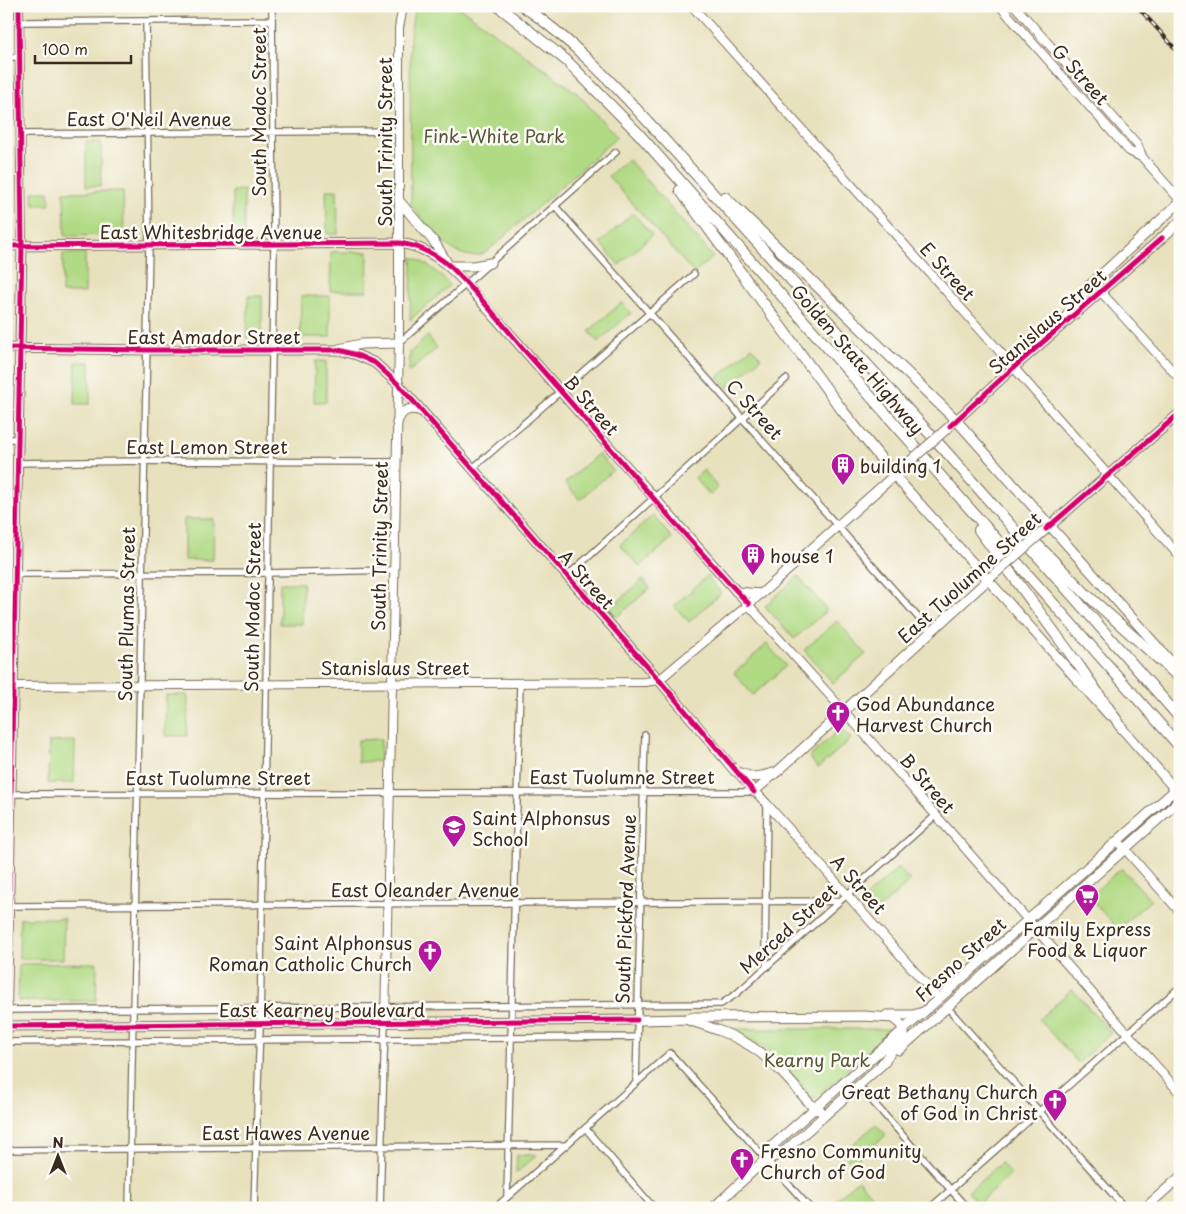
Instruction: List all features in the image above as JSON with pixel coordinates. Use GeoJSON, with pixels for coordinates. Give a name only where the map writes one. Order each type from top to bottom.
{"type":"FeatureCollection","features":[{"type":"Feature","properties":{"kind":"highway","name":"Golden State Highway"},"geometry":{"type":"LineString","coordinates":[[498,6],[567,62],[638,133],[1180,747]]}},
{"type":"Feature","properties":{"kind":"highway","name":"Golden State Highway"},"geometry":{"type":"LineString","coordinates":[[523,6],[599,70],[651,125],[949,455],[1180,718]]}},
{"type":"Feature","properties":{"kind":"highway"},"geometry":{"type":"LineString","coordinates":[[651,125],[953,423]]}},
{"type":"Feature","properties":{"kind":"highway"},"geometry":{"type":"LineString","coordinates":[[638,133],[826,389],[897,473]]}},
{"type":"Feature","properties":{"kind":"highway"},"geometry":{"type":"LineString","coordinates":[[949,455],[1086,594],[1180,678]]}},
{"type":"Feature","properties":{"kind":"highway"},"geometry":{"type":"LineString","coordinates":[[937,473],[1075,659],[1122,728]]}},
{"type":"Feature","properties":{"kind":"main road"},"geometry":{"type":"LineString","coordinates":[[1056,330],[1089,286],[1180,201]]}},
{"type":"Feature","properties":{"kind":"main road"},"geometry":{"type":"LineString","coordinates":[[400,202],[435,243],[449,266],[473,266],[490,263]]}},
{"type":"Feature","properties":{"kind":"main road","name":"Stanislaus Street"},"geometry":{"type":"LineString","coordinates":[[762,594],[1013,368],[1180,222]]}},
{"type":"Feature","properties":{"kind":"main road","name":"East Whitesbridge Avenue"},"geometry":{"type":"LineString","coordinates":[[6,246],[400,243]]}},
{"type":"Feature","properties":{"kind":"main road","name":"B Street"},"geometry":{"type":"LineString","coordinates":[[400,243],[419,248],[449,266],[737,592]]}},
{"type":"Feature","properties":{"kind":"main road"},"geometry":{"type":"LineString","coordinates":[[6,1036],[13,686],[10,629],[15,574],[22,246]]}},
{"type":"Feature","properties":{"kind":"main road"},"geometry":{"type":"LineString","coordinates":[[339,350],[361,344],[399,343]]}},
{"type":"Feature","properties":{"kind":"main road","name":"East Amador Street"},"geometry":{"type":"LineString","coordinates":[[6,348],[339,350],[358,355],[375,363],[398,384]]}},
{"type":"Feature","properties":{"kind":"main road","name":"A Street"},"geometry":{"type":"LineString","coordinates":[[398,384],[566,577],[659,680],[735,771]]}},
{"type":"Feature","properties":{"kind":"main road"},"geometry":{"type":"LineString","coordinates":[[397,423],[400,416],[407,410],[421,410]]}},
{"type":"Feature","properties":{"kind":"main road","name":"East Tuolumne Street"},"geometry":{"type":"LineString","coordinates":[[776,772],[989,579],[1180,413]]}},
{"type":"Feature","properties":{"kind":"main road"},"geometry":{"type":"LineString","coordinates":[[953,423],[1180,672]]}},
{"type":"Feature","properties":{"kind":"main road"},"geometry":{"type":"LineString","coordinates":[[897,473],[1091,696],[1178,790]]}},
{"type":"Feature","properties":{"kind":"main road"},"geometry":{"type":"LineString","coordinates":[[737,592],[762,594]]}},
{"type":"Feature","properties":{"kind":"main road"},"geometry":{"type":"LineString","coordinates":[[735,771],[752,778],[759,778],[776,772]]}},
{"type":"Feature","properties":{"kind":"main road","name":"Fresno Street"},"geometry":{"type":"LineString","coordinates":[[766,1159],[771,1147],[815,1110],[1027,920],[1178,790]]}},
{"type":"Feature","properties":{"kind":"main road","name":"Fresno Street"},"geometry":{"type":"LineString","coordinates":[[713,1208],[766,1159],[780,1154],[830,1111],[1180,800]]}},
{"type":"Feature","properties":{"kind":"main road"},"geometry":{"type":"LineString","coordinates":[[864,1016],[913,1014],[926,1011]]}},
{"type":"Feature","properties":{"kind":"main road","name":"East Kearney Boulevard"},"geometry":{"type":"LineString","coordinates":[[6,1026],[864,1016],[893,1018],[904,1030]]}},
{"type":"Feature","properties":{"kind":"main road","name":"East Kearney Boulevard"},"geometry":{"type":"LineString","coordinates":[[686,1019],[732,1036],[753,1048],[778,1069],[815,1110]]}},
{"type":"Feature","properties":{"kind":"main road"},"geometry":{"type":"LineString","coordinates":[[881,1065],[902,1039],[904,1030]]}},
{"type":"Feature","properties":{"kind":"main road"},"geometry":{"type":"LineString","coordinates":[[815,1110],[830,1111]]}},
{"type":"Feature","properties":{"kind":"main road"},"geometry":{"type":"LineString","coordinates":[[1144,1208],[1180,1177]]}},
{"type":"Feature","properties":{"kind":"street"},"geometry":{"type":"LineString","coordinates":[[19,6],[22,246]]}},
{"type":"Feature","properties":{"kind":"street","name":"South Modoc Street"},"geometry":{"type":"LineString","coordinates":[[254,1208],[260,1040],[274,245],[272,6]]}},
{"type":"Feature","properties":{"kind":"street","name":"South Trinity Street"},"geometry":{"type":"LineString","coordinates":[[380,1208],[399,343],[399,28],[403,6]]}},
{"type":"Feature","properties":{"kind":"street","name":"E Street"},"geometry":{"type":"LineString","coordinates":[[692,6],[1180,558]]}},
{"type":"Feature","properties":{"kind":"street","name":"G Street"},"geometry":{"type":"LineString","coordinates":[[1000,6],[1130,151],[1143,158]]}},
{"type":"Feature","properties":{"kind":"street","name":"G Street"},"geometry":{"type":"LineString","coordinates":[[1015,6],[1136,144],[1143,158],[1180,201]]}},
{"type":"Feature","properties":{"kind":"street"},"geometry":{"type":"LineString","coordinates":[[19,22],[272,20]]}},
{"type":"Feature","properties":{"kind":"street","name":"South Plumas Street"},"geometry":{"type":"LineString","coordinates":[[129,1208],[134,1041],[149,245],[146,21]]}},
{"type":"Feature","properties":{"kind":"street"},"geometry":{"type":"LineString","coordinates":[[6,57],[19,57]]}},
{"type":"Feature","properties":{"kind":"street","name":"East O'Neil Avenue"},"geometry":{"type":"LineString","coordinates":[[20,134],[399,131]]}},
{"type":"Feature","properties":{"kind":"street"},"geometry":{"type":"LineString","coordinates":[[399,343],[616,152]]}},
{"type":"Feature","properties":{"kind":"street","name":"C Street"},"geometry":{"type":"LineString","coordinates":[[555,206],[931,632]]}},
{"type":"Feature","properties":{"kind":"street"},"geometry":{"type":"LineString","coordinates":[[472,468],[694,274]]}},
{"type":"Feature","properties":{"kind":"street"},"geometry":{"type":"LineString","coordinates":[[1101,292],[1180,379]]}},
{"type":"Feature","properties":{"kind":"street"},"geometry":{"type":"LineString","coordinates":[[566,577],[786,379]]}},
{"type":"Feature","properties":{"kind":"street"},"geometry":{"type":"LineString","coordinates":[[6,440],[18,439]]}},
{"type":"Feature","properties":{"kind":"street","name":"East Lemon Street"},"geometry":{"type":"LineString","coordinates":[[17,464],[144,461],[396,462]]}},
{"type":"Feature","properties":{"kind":"street"},"geometry":{"type":"LineString","coordinates":[[6,535],[16,534]]}},
{"type":"Feature","properties":{"kind":"street"},"geometry":{"type":"LineString","coordinates":[[15,574],[394,570]]}},
{"type":"Feature","properties":{"kind":"street","name":"B Street"},"geometry":{"type":"LineString","coordinates":[[737,592],[1180,1093]]}},
{"type":"Feature","properties":{"kind":"street"},"geometry":{"type":"LineString","coordinates":[[659,680],[762,594]]}},
{"type":"Feature","properties":{"kind":"street","name":"Stanislaus Street"},"geometry":{"type":"LineString","coordinates":[[13,686],[645,682],[659,680]]}},
{"type":"Feature","properties":{"kind":"street"},"geometry":{"type":"LineString","coordinates":[[507,1197],[520,683]]}},
{"type":"Feature","properties":{"kind":"street","name":"South Pickford Avenue"},"geometry":{"type":"LineString","coordinates":[[636,1083],[645,736]]}},
{"type":"Feature","properties":{"kind":"street","name":"A Street"},"geometry":{"type":"LineString","coordinates":[[735,771],[767,804],[939,999]]}},
{"type":"Feature","properties":{"kind":"street","name":"East Tuolumne Street"},"geometry":{"type":"LineString","coordinates":[[11,794],[754,792],[776,772]]}},
{"type":"Feature","properties":{"kind":"street"},"geometry":{"type":"LineString","coordinates":[[767,804],[767,967]]}},
{"type":"Feature","properties":{"kind":"street","name":"Merced Street"},"geometry":{"type":"LineString","coordinates":[[637,1006],[716,1005],[727,1001],[935,816]]}},
{"type":"Feature","properties":{"kind":"street"},"geometry":{"type":"LineString","coordinates":[[1118,841],[1180,912]]}},
{"type":"Feature","properties":{"kind":"street","name":"East Oleander Avenue"},"geometry":{"type":"LineString","coordinates":[[9,906],[840,901]]}},
{"type":"Feature","properties":{"kind":"street"},"geometry":{"type":"LineString","coordinates":[[930,1208],[1180,987]]}},
{"type":"Feature","properties":{"kind":"street","name":"East Kearney Boulevard"},"geometry":{"type":"LineString","coordinates":[[7,1010],[637,1006]]}},
{"type":"Feature","properties":{"kind":"street"},"geometry":{"type":"LineString","coordinates":[[947,1007],[1125,1208]]}},
{"type":"Feature","properties":{"kind":"street","name":"East Kearney Boulevard"},"geometry":{"type":"LineString","coordinates":[[6,1042],[636,1037]]}},
{"type":"Feature","properties":{"kind":"street"},"geometry":{"type":"LineString","coordinates":[[495,1208],[670,1053],[810,1208]]}},
{"type":"Feature","properties":{"kind":"street"},"geometry":{"type":"LineString","coordinates":[[858,1086],[967,1208]]}},
{"type":"Feature","properties":{"kind":"street"},"geometry":{"type":"LineString","coordinates":[[585,1128],[654,1208]]}},
{"type":"Feature","properties":{"kind":"street","name":"East Hawes Avenue"},"geometry":{"type":"LineString","coordinates":[[6,1150],[566,1145]]}},
{"type":"Feature","properties":{"kind":"green space","name":"Fink-White Park"},"geometry":{"type":"Polygon","coordinates":[[[417,6],[457,6],[577,93],[617,137],[489,250],[477,255],[466,255],[455,251],[435,234],[411,205],[410,38],[413,17],[417,6]]]}},
{"type":"Feature","properties":{"kind":"green space"},"geometry":{"type":"Polygon","coordinates":[[[6,59],[11,60],[12,126],[6,126],[6,59]]]}},
{"type":"Feature","properties":{"kind":"green space"},"geometry":{"type":"Polygon","coordinates":[[[86,142],[101,142],[101,186],[86,186],[86,142]]]}},
{"type":"Feature","properties":{"kind":"green space"},"geometry":{"type":"Polygon","coordinates":[[[628,159],[713,257],[694,273],[608,176],[628,159]]]}},
{"type":"Feature","properties":{"kind":"green space"},"geometry":{"type":"Polygon","coordinates":[[[244,190],[244,235],[233,235],[233,191],[244,190]]]}},
{"type":"Feature","properties":{"kind":"green space"},"geometry":{"type":"Polygon","coordinates":[[[326,190],[337,190],[338,234],[327,234],[326,190]]]}},
{"type":"Feature","properties":{"kind":"green space"},"geometry":{"type":"Polygon","coordinates":[[[123,191],[124,235],[65,236],[64,192],[123,191]]]}},
{"type":"Feature","properties":{"kind":"green space"},"geometry":{"type":"Polygon","coordinates":[[[33,192],[49,192],[50,205],[34,205],[33,192]]]}},
{"type":"Feature","properties":{"kind":"green space"},"geometry":{"type":"Polygon","coordinates":[[[633,213],[652,235],[619,265],[600,243],[633,213]]]}},
{"type":"Feature","properties":{"kind":"green space"},"geometry":{"type":"Polygon","coordinates":[[[331,252],[368,252],[367,291],[330,291],[331,252]]]}},
{"type":"Feature","properties":{"kind":"green space"},"geometry":{"type":"Polygon","coordinates":[[[85,253],[85,293],[62,293],[63,254],[85,253]]]}},
{"type":"Feature","properties":{"kind":"green space"},"geometry":{"type":"Polygon","coordinates":[[[412,257],[428,265],[450,285],[410,320],[412,257]]]}},
{"type":"Feature","properties":{"kind":"green space"},"geometry":{"type":"Polygon","coordinates":[[[248,296],[262,296],[262,338],[247,338],[248,296]]]}},
{"type":"Feature","properties":{"kind":"green space"},"geometry":{"type":"Polygon","coordinates":[[[301,296],[330,296],[330,337],[300,337],[301,296]]]}},
{"type":"Feature","properties":{"kind":"green space"},"geometry":{"type":"Polygon","coordinates":[[[622,302],[631,313],[598,342],[589,331],[622,302]]]}},
{"type":"Feature","properties":{"kind":"green space"},"geometry":{"type":"Polygon","coordinates":[[[428,336],[437,348],[409,372],[410,352],[428,336]]]}},
{"type":"Feature","properties":{"kind":"green space"},"geometry":{"type":"Polygon","coordinates":[[[752,347],[761,358],[728,388],[718,377],[752,347]]]}},
{"type":"Feature","properties":{"kind":"green space"},"geometry":{"type":"Polygon","coordinates":[[[315,361],[326,361],[326,402],[314,402],[315,361]]]}},
{"type":"Feature","properties":{"kind":"green space"},"geometry":{"type":"Polygon","coordinates":[[[76,362],[90,362],[90,404],[75,404],[76,362]]]}},
{"type":"Feature","properties":{"kind":"green space"},"geometry":{"type":"Polygon","coordinates":[[[6,379],[10,379],[9,428],[6,430],[6,379]]]}},
{"type":"Feature","properties":{"kind":"green space"},"geometry":{"type":"Polygon","coordinates":[[[598,454],[613,470],[580,500],[565,483],[598,454]]]}},
{"type":"Feature","properties":{"kind":"green space"},"geometry":{"type":"Polygon","coordinates":[[[704,470],[718,487],[710,495],[695,478],[704,470]]]}},
{"type":"Feature","properties":{"kind":"green space"},"geometry":{"type":"Polygon","coordinates":[[[653,515],[672,538],[640,567],[620,545],[653,515]]]}},
{"type":"Feature","properties":{"kind":"green space"},"geometry":{"type":"Polygon","coordinates":[[[184,519],[214,519],[213,560],[184,560],[184,519]]]}},
{"type":"Feature","properties":{"kind":"green space"},"geometry":{"type":"Polygon","coordinates":[[[707,576],[721,593],[689,622],[674,606],[707,576]]]}},
{"type":"Feature","properties":{"kind":"green space"},"geometry":{"type":"Polygon","coordinates":[[[798,576],[827,610],[794,639],[765,606],[798,576]]]}},
{"type":"Feature","properties":{"kind":"green space"},"geometry":{"type":"Polygon","coordinates":[[[643,579],[650,588],[617,617],[610,609],[643,579]]]}},
{"type":"Feature","properties":{"kind":"green space"},"geometry":{"type":"Polygon","coordinates":[[[280,583],[303,583],[302,624],[280,624],[280,583]]]}},
{"type":"Feature","properties":{"kind":"green space"},"geometry":{"type":"Polygon","coordinates":[[[837,621],[866,654],[833,683],[804,650],[837,621]]]}},
{"type":"Feature","properties":{"kind":"green space"},"geometry":{"type":"Polygon","coordinates":[[[767,644],[786,666],[753,695],[734,673],[767,644]]]}},
{"type":"Feature","properties":{"kind":"green space"},"geometry":{"type":"Polygon","coordinates":[[[166,695],[188,695],[187,736],[165,736],[166,695]]]}},
{"type":"Feature","properties":{"kind":"green space"},"geometry":{"type":"Polygon","coordinates":[[[841,728],[851,739],[818,768],[809,757],[841,728]]]}},
{"type":"Feature","properties":{"kind":"green space"},"geometry":{"type":"Polygon","coordinates":[[[381,739],[380,761],[358,762],[358,740],[381,739]]]}},
{"type":"Feature","properties":{"kind":"green space"},"geometry":{"type":"Polygon","coordinates":[[[75,741],[74,783],[48,783],[49,742],[75,741]]]}},
{"type":"Feature","properties":{"kind":"green space"},"geometry":{"type":"Polygon","coordinates":[[[898,868],[910,881],[877,911],[865,897],[898,868]]]}},
{"type":"Feature","properties":{"kind":"green space"},"geometry":{"type":"Polygon","coordinates":[[[1122,869],[1151,900],[1118,929],[1089,897],[1122,869]]]}},
{"type":"Feature","properties":{"kind":"green space"},"geometry":{"type":"Polygon","coordinates":[[[20,918],[64,918],[63,959],[19,959],[20,918]]]}},
{"type":"Feature","properties":{"kind":"green space"},"geometry":{"type":"Polygon","coordinates":[[[97,963],[96,1001],[18,1001],[19,964],[97,963]]]}},
{"type":"Feature","properties":{"kind":"green space"},"geometry":{"type":"Polygon","coordinates":[[[1072,989],[1111,1033],[1078,1063],[1039,1019],[1072,989]]]}},
{"type":"Feature","properties":{"kind":"green space","name":"Kearny Park"},"geometry":{"type":"Polygon","coordinates":[[[732,1029],[893,1029],[814,1100],[766,1049],[732,1029]]]}},
{"type":"Feature","properties":{"kind":"green space"},"geometry":{"type":"Polygon","coordinates":[[[876,1124],[886,1135],[852,1164],[843,1153],[876,1124]]]}},
{"type":"Feature","properties":{"kind":"green space"},"geometry":{"type":"Polygon","coordinates":[[[517,1155],[537,1155],[516,1173],[517,1155]]]}},
{"type":"Feature","properties":{"kind":"green space"},"geometry":{"type":"Polygon","coordinates":[[[1001,1163],[1011,1174],[978,1204],[968,1192],[1001,1163]]]}},
{"type":"Feature","properties":{"kind":"green space"},"geometry":{"type":"Polygon","coordinates":[[[858,1180],[877,1202],[870,1208],[826,1208],[858,1180]]]}},
{"type":"Feature","properties":{"kind":"railway"},"geometry":{"type":"LineString","coordinates":[[1137,6],[1180,54]]}},
{"type":"Feature","properties":{"kind":"cycle path"},"geometry":{"type":"LineString","coordinates":[[6,1037],[22,246],[19,6]]}},
{"type":"Feature","properties":{"kind":"cycle path"},"geometry":{"type":"LineString","coordinates":[[950,426],[1013,368],[1162,238]]}},
{"type":"Feature","properties":{"kind":"cycle path"},"geometry":{"type":"LineString","coordinates":[[6,246],[400,243],[414,246],[427,252],[451,267],[470,287],[664,511],[749,604]]}},
{"type":"Feature","properties":{"kind":"cycle path"},"geometry":{"type":"LineString","coordinates":[[6,348],[339,350],[375,363],[398,384],[659,680],[754,792]]}},
{"type":"Feature","properties":{"kind":"cycle path"},"geometry":{"type":"LineString","coordinates":[[1046,529],[1180,413]]}},
{"type":"Feature","properties":{"kind":"cycle path"},"geometry":{"type":"LineString","coordinates":[[6,1026],[637,1020]]}},
{"type":"Feature","properties":{"kind":"place","name":"building 1"},"geometry":{"type":"Point","coordinates":[843,486]}},
{"type":"Feature","properties":{"kind":"place","name":"house 1"},"geometry":{"type":"Point","coordinates":[753,576]}},
{"type":"Feature","properties":{"kind":"place","name":"God Abundance Harvest Church"},"geometry":{"type":"Point","coordinates":[838,734]}},
{"type":"Feature","properties":{"kind":"place","name":"Saint Alphonsus School"},"geometry":{"type":"Point","coordinates":[454,848]}},
{"type":"Feature","properties":{"kind":"place","name":"Family Express Food & Liquor"},"geometry":{"type":"Point","coordinates":[1087,917]}},
{"type":"Feature","properties":{"kind":"place","name":"Saint Alphonsus Roman Catholic Church"},"geometry":{"type":"Point","coordinates":[430,973]}},
{"type":"Feature","properties":{"kind":"place","name":"Great Bethany Church of God in Christ"},"geometry":{"type":"Point","coordinates":[1055,1122]}},
{"type":"Feature","properties":{"kind":"place","name":"Fresno Community Church of God"},"geometry":{"type":"Point","coordinates":[742,1181]}}]}
